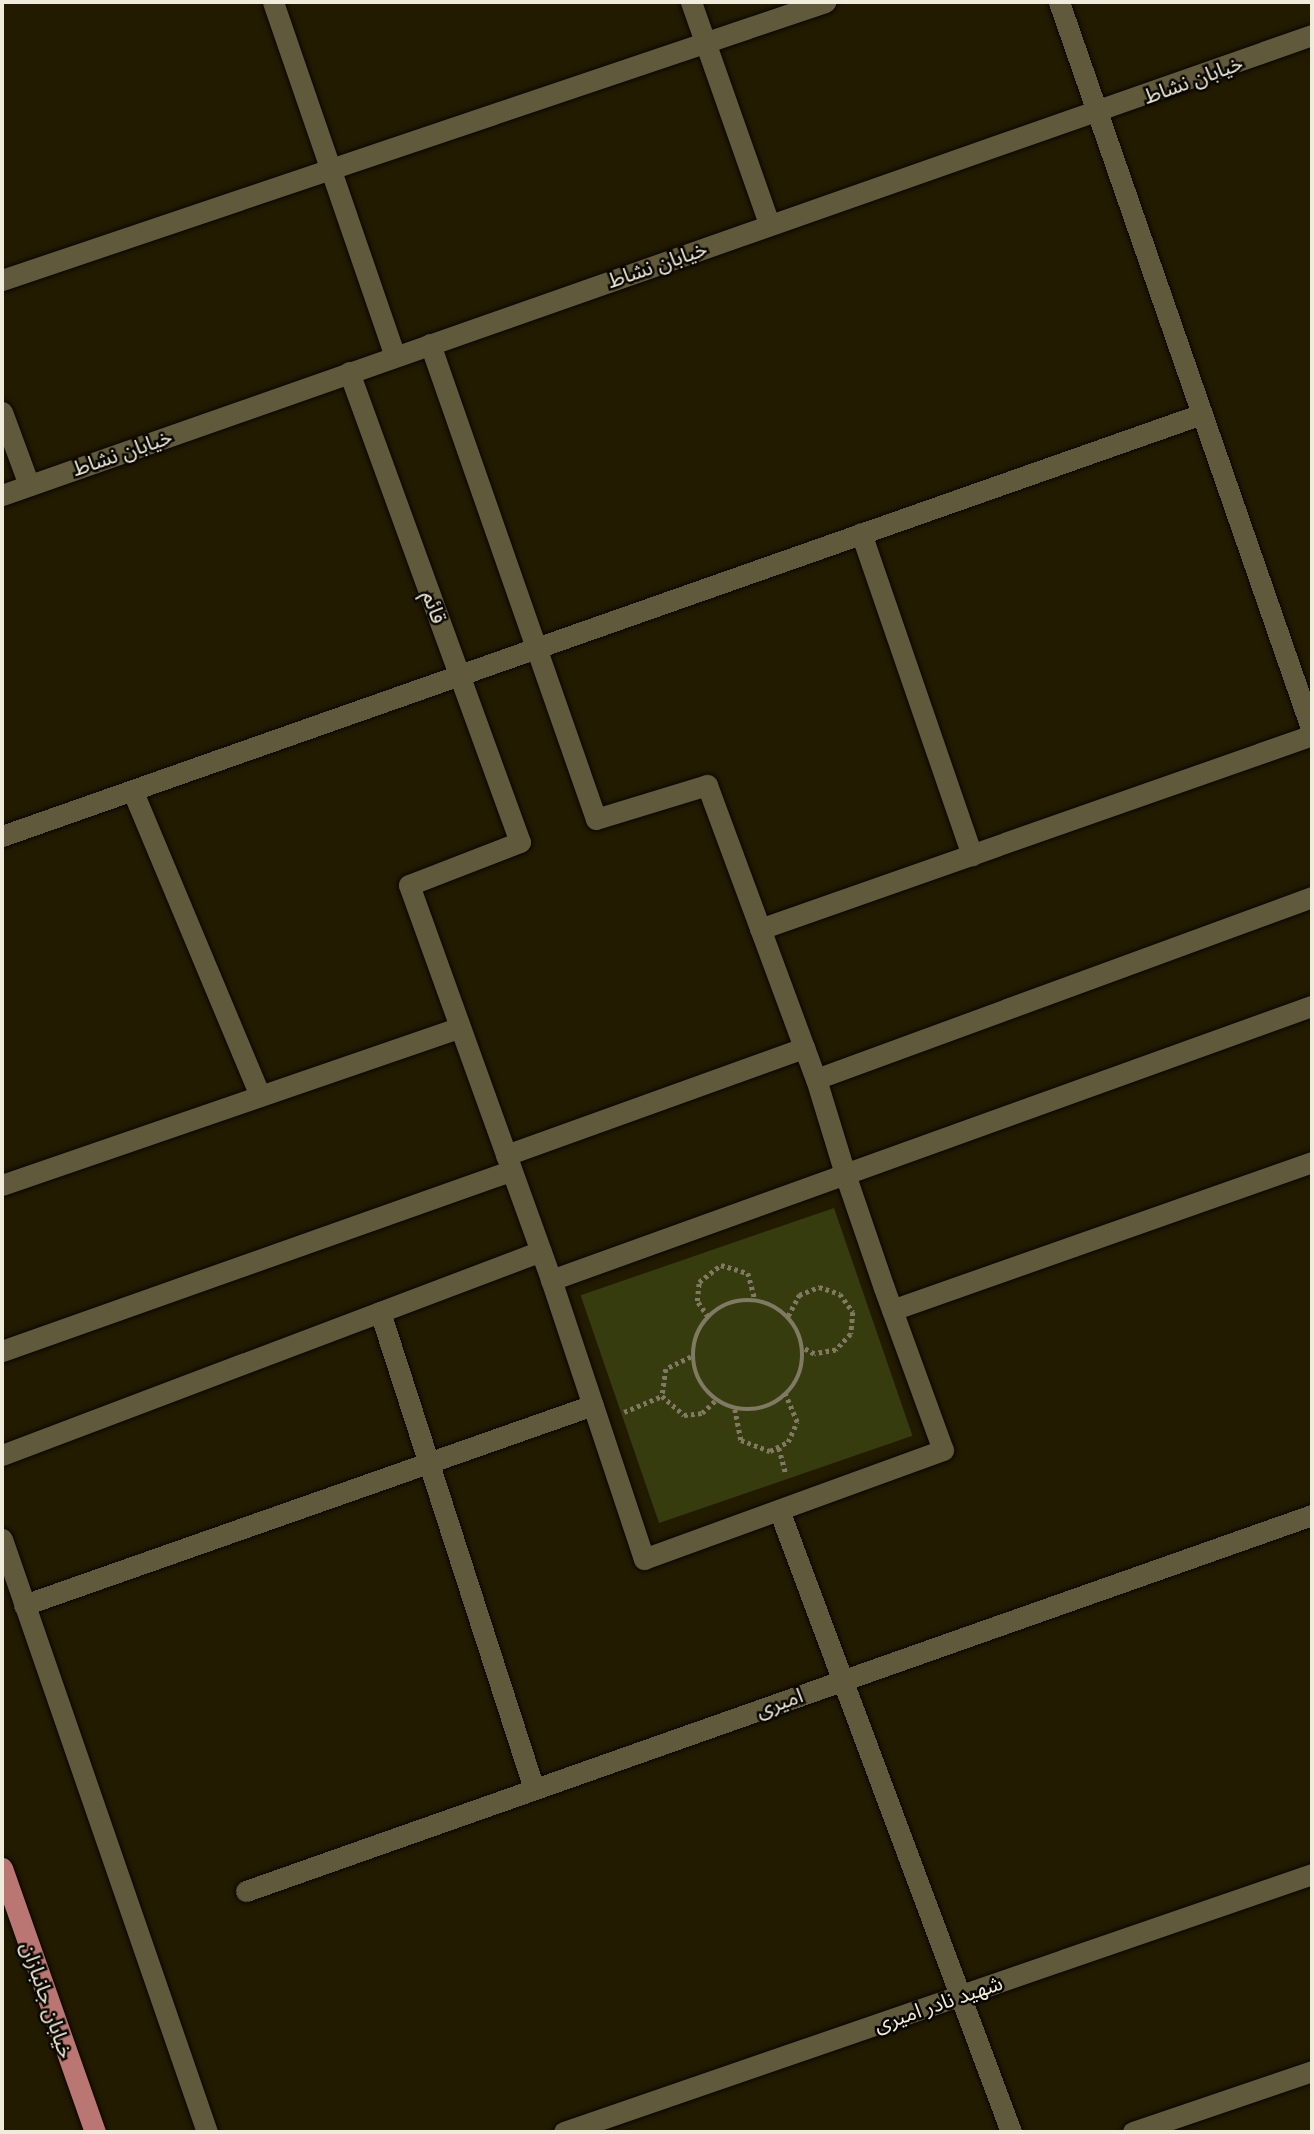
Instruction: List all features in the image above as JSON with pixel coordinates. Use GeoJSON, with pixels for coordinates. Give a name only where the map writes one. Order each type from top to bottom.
{"type":"FeatureCollection","features":[{"type":"Feature","properties":{"kind":"main road","name":"خیابان جانبازان"},"geometry":{"type":"LineString","coordinates":[[2,1868],[95,2132]]}},
{"type":"Feature","properties":{"kind":"street"},"geometry":{"type":"LineString","coordinates":[[273,2],[395,356]]}},
{"type":"Feature","properties":{"kind":"street"},"geometry":{"type":"LineString","coordinates":[[691,2],[769,224]]}},
{"type":"Feature","properties":{"kind":"street"},"geometry":{"type":"LineString","coordinates":[[2,280],[825,2]]}},
{"type":"Feature","properties":{"kind":"street"},"geometry":{"type":"LineString","coordinates":[[760,929],[1312,733],[1059,2]]}},
{"type":"Feature","properties":{"kind":"street","name":"خیابان نشاط"},"geometry":{"type":"LineString","coordinates":[[2,495],[769,224],[1098,113],[1312,35]]}},
{"type":"Feature","properties":{"kind":"street"},"geometry":{"type":"LineString","coordinates":[[2,1185],[460,1027],[541,1251],[644,1559],[943,1450],[845,1174],[816,1079],[708,785],[596,819],[430,344]]}},
{"type":"Feature","properties":{"kind":"street","name":"قائم"},"geometry":{"type":"LineString","coordinates":[[349,372],[520,842],[409,885],[460,1027]]}},
{"type":"Feature","properties":{"kind":"street"},"geometry":{"type":"LineString","coordinates":[[2,412],[29,485]]}},
{"type":"Feature","properties":{"kind":"street"},"geometry":{"type":"LineString","coordinates":[[2,835],[133,792],[459,674],[1202,414]]}},
{"type":"Feature","properties":{"kind":"street"},"geometry":{"type":"LineString","coordinates":[[861,533],[972,855]]}},
{"type":"Feature","properties":{"kind":"street"},"geometry":{"type":"LineString","coordinates":[[133,792],[260,1096]]}},
{"type":"Feature","properties":{"kind":"street"},"geometry":{"type":"LineString","coordinates":[[816,1079],[1312,897]]}},
{"type":"Feature","properties":{"kind":"street"},"geometry":{"type":"LineString","coordinates":[[551,1280],[1312,1006]]}},
{"type":"Feature","properties":{"kind":"street"},"geometry":{"type":"LineString","coordinates":[[2,1352],[508,1163],[804,1048]]}},
{"type":"Feature","properties":{"kind":"street"},"geometry":{"type":"LineString","coordinates":[[892,1310],[1312,1162]]}},
{"type":"Feature","properties":{"kind":"street"},"geometry":{"type":"LineString","coordinates":[[2,1455],[541,1251]]}},
{"type":"Feature","properties":{"kind":"street"},"geometry":{"type":"LineString","coordinates":[[380,1312],[534,1789]]}},
{"type":"Feature","properties":{"kind":"street"},"geometry":{"type":"LineString","coordinates":[[24,1605],[429,1463],[595,1414]]}},
{"type":"Feature","properties":{"kind":"street"},"geometry":{"type":"LineString","coordinates":[[779,1510],[1010,2132]]}},
{"type":"Feature","properties":{"kind":"street","name":"امیری"},"geometry":{"type":"LineString","coordinates":[[246,1891],[1312,1515]]}},
{"type":"Feature","properties":{"kind":"street"},"geometry":{"type":"LineString","coordinates":[[2,1539],[207,2132]]}},
{"type":"Feature","properties":{"kind":"street","name":"شهید نادر امیری"},"geometry":{"type":"LineString","coordinates":[[564,2132],[1312,1874]]}},
{"type":"Feature","properties":{"kind":"street"},"geometry":{"type":"LineString","coordinates":[[1133,2132],[1312,2071]]}},
{"type":"Feature","properties":{"kind":"path"},"geometry":{"type":"LineString","coordinates":[[708,1317],[697,1301],[699,1282],[721,1265],[748,1273],[755,1300]]}},
{"type":"Feature","properties":{"kind":"path"},"geometry":{"type":"LineString","coordinates":[[788,1317],[808,1289],[831,1289],[848,1301],[854,1323],[845,1343],[825,1354],[803,1348]]}},
{"type":"Feature","properties":{"kind":"path"},"geometry":{"type":"LineString","coordinates":[[755,1300],[788,1317],[803,1348],[800,1375],[785,1394],[757,1410],[735,1409],[716,1400],[695,1376],[691,1357],[708,1317],[731,1301],[755,1300]]}},
{"type":"Feature","properties":{"kind":"path"},"geometry":{"type":"LineString","coordinates":[[663,1396],[666,1369],[691,1357]]}},
{"type":"Feature","properties":{"kind":"path"},"geometry":{"type":"LineString","coordinates":[[735,1409],[741,1440],[770,1451],[788,1442],[797,1422],[785,1394]]}},
{"type":"Feature","properties":{"kind":"path"},"geometry":{"type":"LineString","coordinates":[[595,1414],[663,1396]]}},
{"type":"Feature","properties":{"kind":"path"},"geometry":{"type":"LineString","coordinates":[[663,1396],[684,1415],[702,1413],[716,1400]]}},
{"type":"Feature","properties":{"kind":"green space"},"geometry":{"type":"Polygon","coordinates":[[[834,1208],[912,1436],[659,1523],[581,1295],[834,1208]]]}}]}
